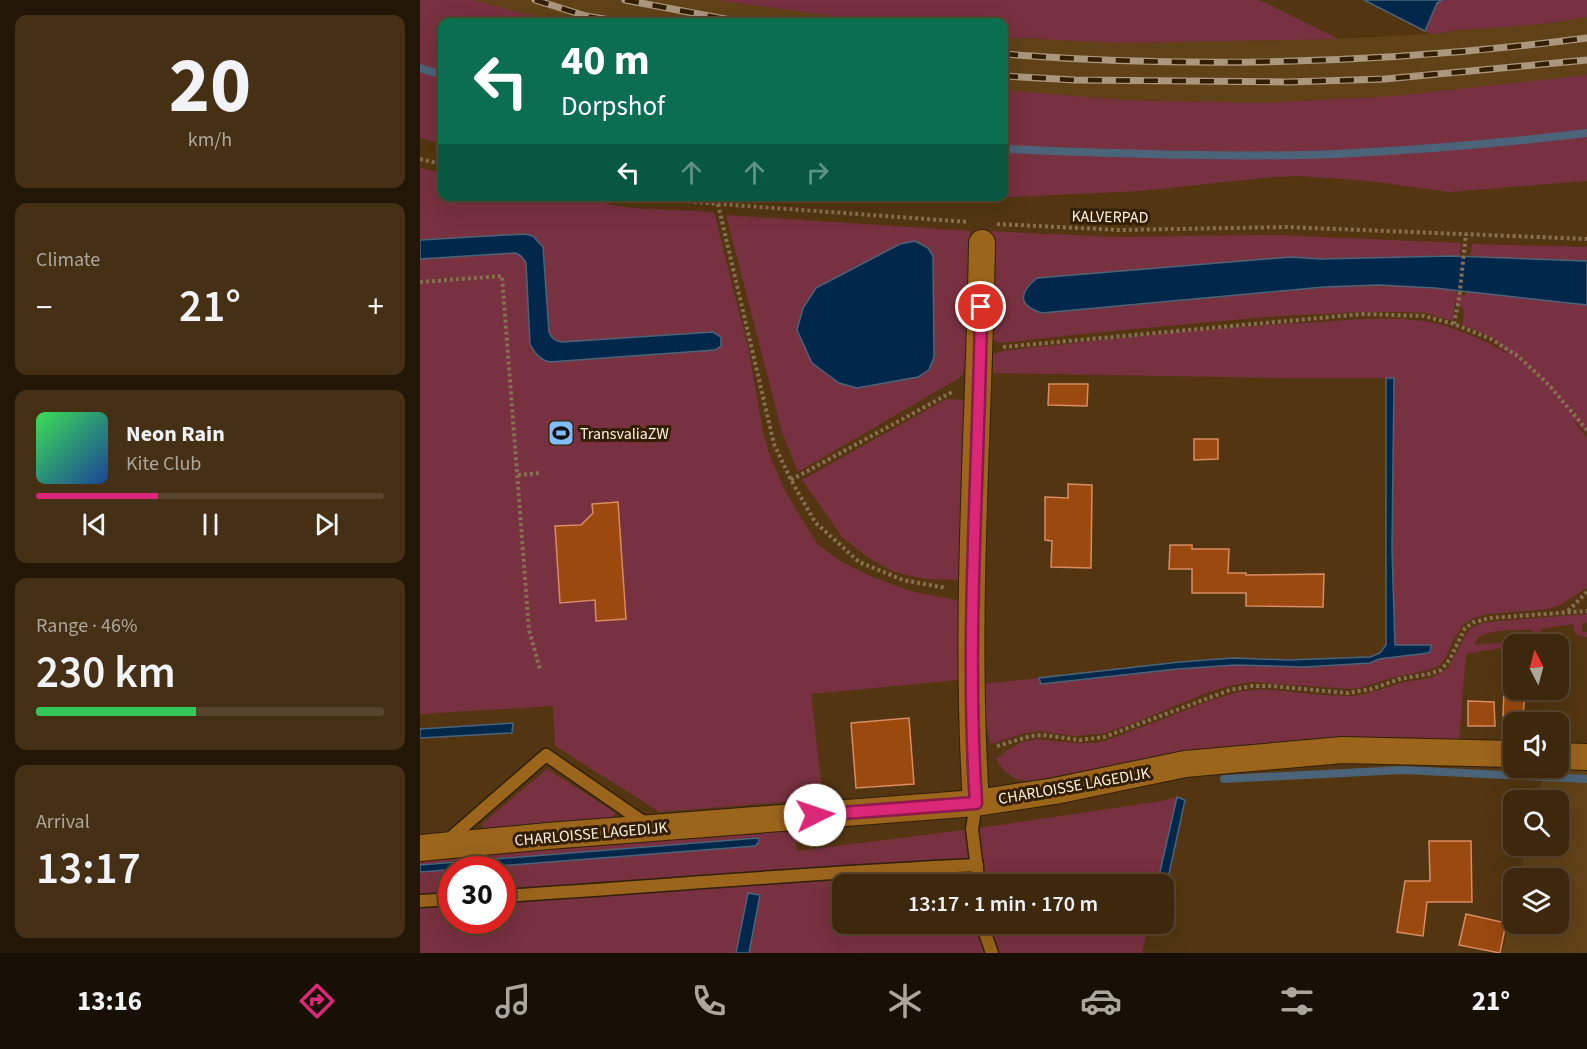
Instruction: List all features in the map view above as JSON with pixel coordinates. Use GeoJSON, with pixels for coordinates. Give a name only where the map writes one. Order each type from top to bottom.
{"type":"FeatureCollection","features":[{"type":"Feature","properties":{"kind":"street"},"geometry":{"type":"LineString","coordinates":[[976,803],[973,753],[972,593],[983,229]]}},
{"type":"Feature","properties":{"kind":"street","name":"CHARLOISSE LAGEDIJK"},"geometry":{"type":"LineString","coordinates":[[431,847],[976,803],[1055,791],[1185,764],[1342,750],[1503,754]]}},
{"type":"Feature","properties":{"kind":"street"},"geometry":{"type":"LineString","coordinates":[[1569,756],[1587,757]]}},
{"type":"Feature","properties":{"kind":"lane"},"geometry":{"type":"LineString","coordinates":[[431,847],[546,755],[651,828]]}},
{"type":"Feature","properties":{"kind":"lane"},"geometry":{"type":"LineString","coordinates":[[976,803],[972,829],[978,874]]}},
{"type":"Feature","properties":{"kind":"lane"},"geometry":{"type":"LineString","coordinates":[[516,895],[759,877],[977,865]]}},
{"type":"Feature","properties":{"kind":"lane"},"geometry":{"type":"LineString","coordinates":[[420,901],[438,900]]}},
{"type":"Feature","properties":{"kind":"lane"},"geometry":{"type":"LineString","coordinates":[[985,934],[992,953]]}},
{"type":"Feature","properties":{"kind":"path"},"geometry":{"type":"LineString","coordinates":[[420,159],[438,163]]}},
{"type":"Feature","properties":{"kind":"path","name":"KALVERPAD"},"geometry":{"type":"LineString","coordinates":[[686,201],[983,229],[1119,230],[1286,227],[1587,239]]}},
{"type":"Feature","properties":{"kind":"path"},"geometry":{"type":"LineString","coordinates":[[718,204],[774,444],[815,522],[859,562],[903,580],[972,593]]}},
{"type":"Feature","properties":{"kind":"path"},"geometry":{"type":"LineString","coordinates":[[1454,324],[1466,234]]}},
{"type":"Feature","properties":{"kind":"path"},"geometry":{"type":"LineString","coordinates":[[420,282],[502,276],[529,630],[540,669]]}},
{"type":"Feature","properties":{"kind":"path"},"geometry":{"type":"LineString","coordinates":[[981,349],[1363,314],[1424,316],[1454,324],[1491,339],[1518,356],[1548,385],[1587,430]]}},
{"type":"Feature","properties":{"kind":"path"},"geometry":{"type":"LineString","coordinates":[[791,480],[979,377]]}},
{"type":"Feature","properties":{"kind":"path"},"geometry":{"type":"LineString","coordinates":[[518,475],[540,472]]}},
{"type":"Feature","properties":{"kind":"path"},"geometry":{"type":"LineString","coordinates":[[1567,611],[1587,592]]}},
{"type":"Feature","properties":{"kind":"path"},"geometry":{"type":"LineString","coordinates":[[973,753],[1031,736],[1042,735],[1080,740],[1104,738],[1230,690],[1252,686],[1347,693],[1371,689],[1400,679],[1441,670],[1450,658],[1465,628],[1474,622],[1490,618],[1587,611]]}},
{"type":"Feature","properties":{"kind":"shaded area"},"geometry":{"type":"Polygon","coordinates":[[[420,0],[473,0],[539,18],[438,18],[438,143],[420,138],[420,0]]]}},
{"type":"Feature","properties":{"kind":"shaded area"},"geometry":{"type":"Polygon","coordinates":[[[473,0],[717,0],[846,18],[539,18],[473,0]]]}},
{"type":"Feature","properties":{"kind":"shaded area"},"geometry":{"type":"Polygon","coordinates":[[[717,0],[1259,0],[1339,39],[1116,43],[1008,37],[1008,18],[846,18],[717,0]]]}},
{"type":"Feature","properties":{"kind":"shaded area"},"geometry":{"type":"Polygon","coordinates":[[[1442,0],[1587,0],[1587,17],[1542,24],[1430,34],[1425,31],[1437,3],[1442,0]]]}},
{"type":"Feature","properties":{"kind":"shaded area"},"geometry":{"type":"Polygon","coordinates":[[[1587,17],[1587,75],[1395,96],[1260,103],[1120,100],[1008,90],[1008,37],[1116,43],[1339,39],[1542,24],[1587,17]]]}},
{"type":"Feature","properties":{"kind":"shaded area"},"geometry":{"type":"Polygon","coordinates":[[[1587,75],[1587,181],[1449,192],[1369,181],[1299,176],[1141,191],[1008,197],[1008,90],[1120,100],[1260,103],[1395,96],[1587,75]]]}},
{"type":"Feature","properties":{"kind":"shaded area"},"geometry":{"type":"Polygon","coordinates":[[[420,168],[438,172],[438,201],[590,201],[632,208],[714,212],[749,352],[763,432],[770,456],[785,491],[817,544],[842,562],[870,576],[910,591],[960,601],[958,680],[811,694],[823,799],[660,812],[555,746],[553,706],[420,714],[420,259],[515,253],[520,256],[526,263],[530,344],[549,362],[715,350],[557,341],[549,333],[544,253],[533,236],[525,234],[420,240],[420,168]]]}},
{"type":"Feature","properties":{"kind":"shaded area"},"geometry":{"type":"Polygon","coordinates":[[[726,215],[970,231],[969,366],[959,378],[798,472],[782,432],[726,215]],[[914,241],[900,244],[816,288],[797,330],[812,363],[839,383],[929,370],[934,357],[933,256],[928,247],[914,241]]]}},
{"type":"Feature","properties":{"kind":"shaded area"},"geometry":{"type":"Polygon","coordinates":[[[986,231],[1115,237],[1277,235],[1461,243],[1460,257],[1320,259],[1291,257],[1037,278],[1042,313],[1353,285],[1456,290],[1456,294],[1465,296],[1466,291],[1587,305],[1587,433],[1572,419],[1587,438],[1587,588],[1560,605],[1548,609],[1488,614],[1474,618],[1463,625],[1446,657],[1437,667],[1360,688],[1252,682],[1209,692],[1101,734],[1073,736],[1040,731],[1025,733],[991,744],[984,717],[982,684],[1039,678],[1041,684],[1236,665],[1305,667],[1370,663],[1379,659],[1425,654],[1430,652],[1431,645],[1395,645],[1392,551],[1394,378],[993,373],[993,355],[1001,351],[1188,331],[1378,318],[1409,319],[1440,324],[1477,338],[1508,354],[1490,336],[1462,325],[1464,310],[1455,301],[1453,321],[1425,313],[1360,312],[1266,317],[1000,343],[993,340],[992,243],[986,231]]]}},
{"type":"Feature","properties":{"kind":"shaded area"},"geometry":{"type":"Polygon","coordinates":[[[1472,244],[1587,247],[1587,261],[1470,257],[1472,244]]]}},
{"type":"Feature","properties":{"kind":"shaded area"},"geometry":{"type":"Polygon","coordinates":[[[946,399],[967,400],[961,580],[924,579],[894,572],[869,558],[843,538],[802,480],[946,399]]]}},
{"type":"Feature","properties":{"kind":"shaded area"},"geometry":{"type":"Polygon","coordinates":[[[1587,614],[1587,623],[1582,623],[1582,632],[1587,632],[1587,637],[1577,635],[1574,631],[1574,624],[1541,629],[1541,634],[1532,634],[1532,630],[1488,633],[1476,640],[1474,645],[1503,642],[1503,648],[1466,654],[1459,741],[1152,759],[1029,781],[1009,774],[996,758],[1022,742],[1037,739],[1073,743],[1105,741],[1237,692],[1262,689],[1353,696],[1404,682],[1430,678],[1448,668],[1467,633],[1471,628],[1482,623],[1587,614]]]}},
{"type":"Feature","properties":{"kind":"shaded area"},"geometry":{"type":"Polygon","coordinates":[[[1587,755],[1587,953],[1502,953],[1506,934],[1569,934],[1569,868],[1522,868],[1525,856],[1569,856],[1569,790],[1540,790],[1543,778],[1569,778],[1569,763],[1587,755]]]}},
{"type":"Feature","properties":{"kind":"shaded area"},"geometry":{"type":"Polygon","coordinates":[[[547,769],[616,813],[609,822],[485,833],[482,824],[547,769]]]}},
{"type":"Feature","properties":{"kind":"shaded area"},"geometry":{"type":"Polygon","coordinates":[[[1177,797],[1160,874],[832,874],[832,934],[1147,934],[1142,953],[420,953],[420,872],[438,871],[438,934],[516,934],[516,865],[755,846],[758,838],[516,857],[458,856],[795,829],[797,851],[972,829],[1177,797]]]}},
{"type":"Feature","properties":{"kind":"shaded area"},"geometry":{"type":"Polygon","coordinates":[[[438,858],[438,864],[420,865],[420,859],[438,858]]]}},
{"type":"Feature","properties":{"kind":"water"},"geometry":{"type":"Polygon","coordinates":[[[1364,0],[1442,0],[1437,3],[1425,31],[1364,0]]]}},
{"type":"Feature","properties":{"kind":"water"},"geometry":{"type":"Polygon","coordinates":[[[525,234],[533,236],[543,247],[549,332],[556,340],[562,342],[713,332],[721,337],[721,346],[715,350],[549,362],[538,355],[530,344],[526,263],[520,256],[515,253],[420,259],[420,240],[525,234]]]}},
{"type":"Feature","properties":{"kind":"water"},"geometry":{"type":"Polygon","coordinates":[[[915,241],[928,248],[933,256],[934,357],[929,370],[918,377],[857,388],[839,383],[812,363],[797,330],[803,308],[816,288],[900,244],[915,241]]]}},
{"type":"Feature","properties":{"kind":"water"},"geometry":{"type":"Polygon","coordinates":[[[1451,256],[1587,261],[1587,305],[1435,288],[1379,285],[1324,287],[1042,313],[1028,306],[1023,298],[1031,283],[1037,278],[1291,257],[1320,259],[1451,256]]]}},
{"type":"Feature","properties":{"kind":"water"},"geometry":{"type":"Polygon","coordinates":[[[1386,378],[1394,378],[1392,550],[1395,645],[1431,645],[1430,652],[1379,659],[1370,663],[1305,667],[1236,665],[1041,684],[1039,678],[1180,662],[1233,658],[1288,660],[1370,657],[1380,653],[1386,645],[1386,378]]]}},
{"type":"Feature","properties":{"kind":"water"},"geometry":{"type":"Polygon","coordinates":[[[513,723],[512,733],[420,738],[420,729],[513,723]]]}},
{"type":"Feature","properties":{"kind":"water"},"geometry":{"type":"Polygon","coordinates":[[[1177,797],[1185,800],[1169,874],[1160,874],[1177,797]]]}},
{"type":"Feature","properties":{"kind":"water"},"geometry":{"type":"Polygon","coordinates":[[[758,838],[759,842],[755,846],[516,865],[516,857],[758,838]]]}},
{"type":"Feature","properties":{"kind":"water"},"geometry":{"type":"Polygon","coordinates":[[[438,864],[438,871],[420,872],[420,865],[438,864]]]}},
{"type":"Feature","properties":{"kind":"water"},"geometry":{"type":"Polygon","coordinates":[[[748,893],[760,895],[749,953],[736,953],[748,893]]]}},
{"type":"Feature","properties":{"kind":"building"},"geometry":{"type":"Polygon","coordinates":[[[1049,384],[1088,384],[1087,406],[1048,405],[1049,384]]]}},
{"type":"Feature","properties":{"kind":"building"},"geometry":{"type":"Polygon","coordinates":[[[1194,439],[1218,439],[1218,459],[1194,460],[1194,439]]]}},
{"type":"Feature","properties":{"kind":"building"},"geometry":{"type":"Polygon","coordinates":[[[1068,484],[1092,485],[1091,568],[1051,567],[1052,541],[1045,540],[1045,497],[1068,498],[1068,484]]]}},
{"type":"Feature","properties":{"kind":"building"},"geometry":{"type":"Polygon","coordinates":[[[618,502],[626,619],[596,621],[595,600],[560,603],[555,526],[581,525],[593,513],[592,504],[618,502]]]}},
{"type":"Feature","properties":{"kind":"building"},"geometry":{"type":"Polygon","coordinates":[[[1170,545],[1192,545],[1192,549],[1229,549],[1228,573],[1246,573],[1246,575],[1324,574],[1323,607],[1246,606],[1246,593],[1192,593],[1192,569],[1169,569],[1170,545]]]}},
{"type":"Feature","properties":{"kind":"building"},"geometry":{"type":"Polygon","coordinates":[[[1504,700],[1524,700],[1523,712],[1503,712],[1504,700]]]}},
{"type":"Feature","properties":{"kind":"building"},"geometry":{"type":"Polygon","coordinates":[[[1468,701],[1494,702],[1495,726],[1468,726],[1468,701]]]}},
{"type":"Feature","properties":{"kind":"building"},"geometry":{"type":"Polygon","coordinates":[[[909,718],[914,784],[856,788],[851,723],[909,718]]]}},
{"type":"Feature","properties":{"kind":"building"},"geometry":{"type":"Polygon","coordinates":[[[1429,841],[1471,841],[1472,902],[1427,902],[1423,936],[1397,932],[1405,881],[1430,881],[1429,841]]]}},
{"type":"Feature","properties":{"kind":"building"},"geometry":{"type":"Polygon","coordinates":[[[1466,914],[1503,922],[1504,934],[1500,953],[1459,945],[1466,914]]]}},
{"type":"Feature","properties":{"kind":"waterway"},"geometry":{"type":"LineString","coordinates":[[420,68],[438,74]]}},
{"type":"Feature","properties":{"kind":"waterway"},"geometry":{"type":"LineString","coordinates":[[1008,149],[1212,155],[1337,154],[1462,146],[1587,133]]}},
{"type":"Feature","properties":{"kind":"waterway"},"geometry":{"type":"LineString","coordinates":[[1224,779],[1403,770],[1587,779]]}},
{"type":"Feature","properties":{"kind":"railway"},"geometry":{"type":"LineString","coordinates":[[535,0],[598,18]]}},
{"type":"Feature","properties":{"kind":"railway"},"geometry":{"type":"LineString","coordinates":[[625,0],[720,18]]}},
{"type":"Feature","properties":{"kind":"railway"},"geometry":{"type":"LineString","coordinates":[[1008,54],[1149,61],[1296,61],[1442,53],[1587,38]]}},
{"type":"Feature","properties":{"kind":"railway"},"geometry":{"type":"LineString","coordinates":[[1008,76],[1075,80],[1288,82],[1385,79],[1587,60]]}},
{"type":"Feature","properties":{"kind":"place","name":"TransvaliaZW"},"geometry":{"type":"Point","coordinates":[561,433]}},
{"type":"Feature","properties":{"kind":"route"},"geometry":{"type":"LineString","coordinates":[[815,815],[976,803],[973,753],[972,593],[981,307]]}}]}
